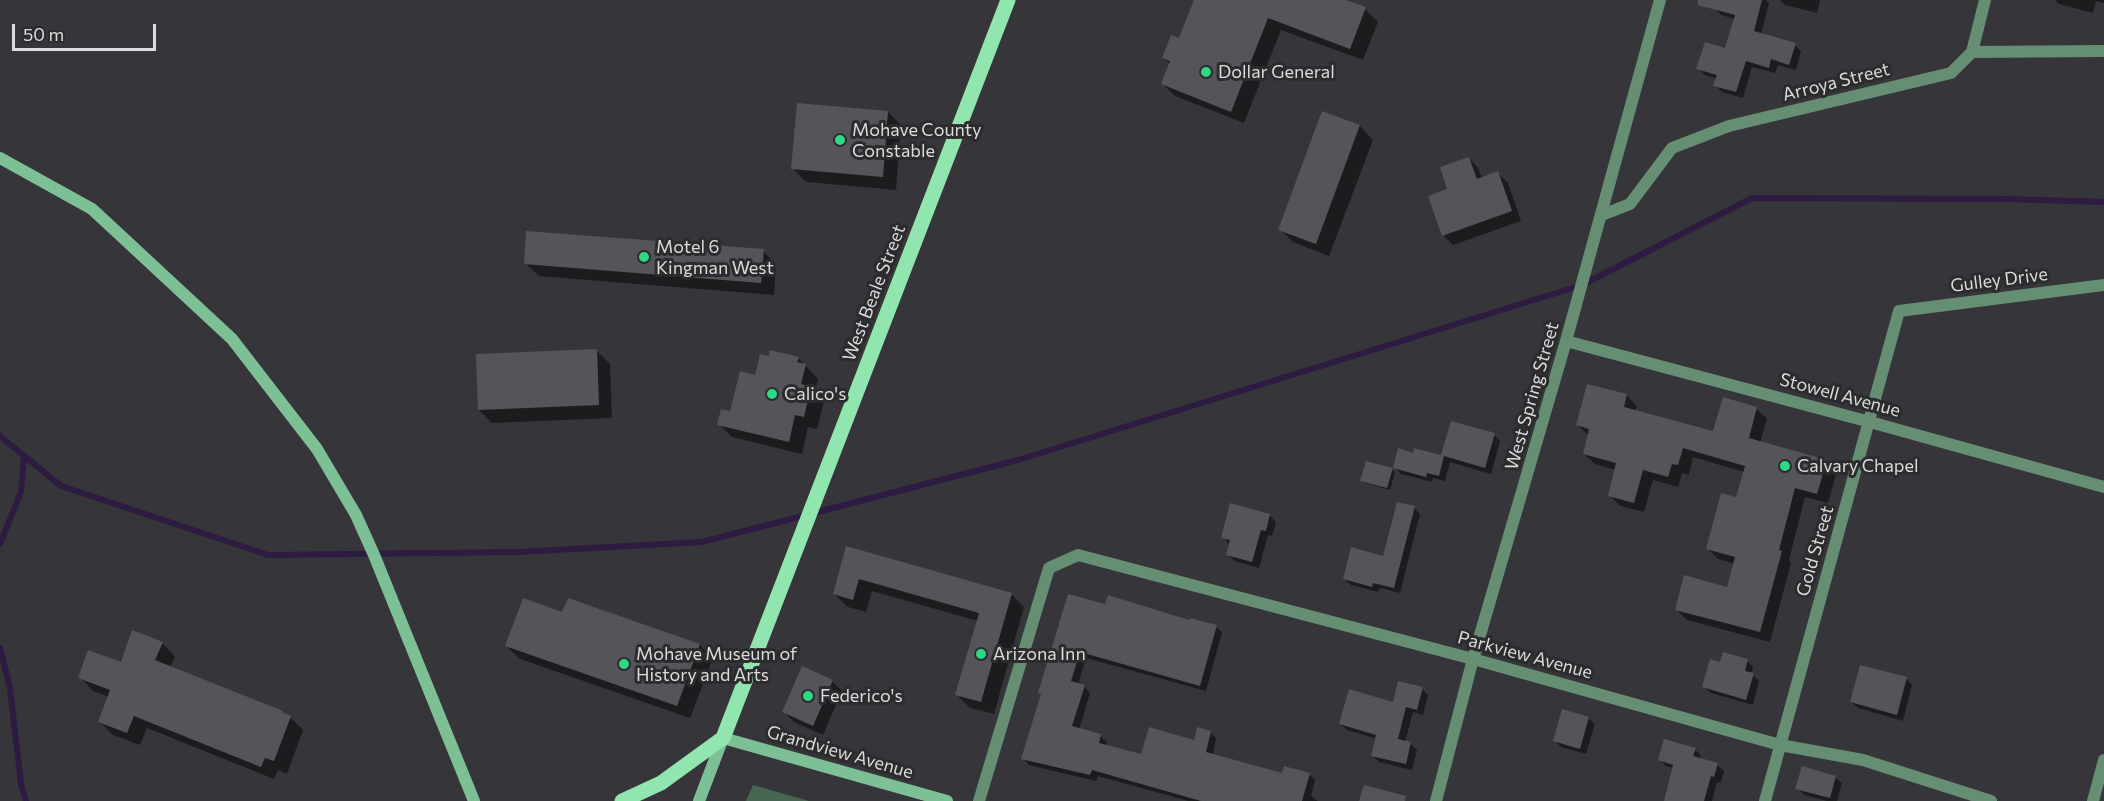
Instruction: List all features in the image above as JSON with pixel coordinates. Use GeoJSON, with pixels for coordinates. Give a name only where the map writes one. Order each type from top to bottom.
{"type":"FeatureCollection","features":[{"type":"Feature","properties":{"kind":"main road","name":"West Beale Street"},"geometry":{"type":"LineString","coordinates":[[723,738],[1008,0]]}},
{"type":"Feature","properties":{"kind":"main road"},"geometry":{"type":"LineString","coordinates":[[622,801],[661,783],[723,738]]}},
{"type":"Feature","properties":{"kind":"street","name":"West Spring Street"},"geometry":{"type":"LineString","coordinates":[[1436,801],[1473,659],[1602,215],[1660,0]]}},
{"type":"Feature","properties":{"kind":"street"},"geometry":{"type":"LineString","coordinates":[[1985,0],[1972,52],[2104,51]]}},
{"type":"Feature","properties":{"kind":"street","name":"Arroya Street"},"geometry":{"type":"LineString","coordinates":[[1602,215],[1630,204],[1672,148],[1729,126],[1952,72],[1972,52]]}},
{"type":"Feature","properties":{"kind":"street"},"geometry":{"type":"LineString","coordinates":[[0,158],[92,209],[232,339],[316,449],[356,515],[392,596],[417,664],[474,801]]}},
{"type":"Feature","properties":{"kind":"street","name":"Gulley Drive"},"geometry":{"type":"LineString","coordinates":[[1899,311],[2104,285]]}},
{"type":"Feature","properties":{"kind":"street","name":"Gold Street"},"geometry":{"type":"LineString","coordinates":[[1765,801],[1899,311]]}},
{"type":"Feature","properties":{"kind":"street","name":"Stowell Avenue"},"geometry":{"type":"LineString","coordinates":[[1566,341],[2104,487]]}},
{"type":"Feature","properties":{"kind":"street","name":"Parkview Avenue"},"geometry":{"type":"LineString","coordinates":[[979,801],[1049,568],[1078,555],[1473,659],[1780,745],[1863,760],[1991,801]]}},
{"type":"Feature","properties":{"kind":"street","name":"West Beale Street"},"geometry":{"type":"LineString","coordinates":[[699,801],[723,738]]}},
{"type":"Feature","properties":{"kind":"street","name":"Grandview Avenue"},"geometry":{"type":"LineString","coordinates":[[723,738],[947,801]]}},
{"type":"Feature","properties":{"kind":"street"},"geometry":{"type":"LineString","coordinates":[[2093,801],[2104,760]]}},
{"type":"Feature","properties":{"kind":"green space"},"geometry":{"type":"Polygon","coordinates":[[[753,785],[809,801],[746,801],[753,785]]]}},
{"type":"Feature","properties":{"kind":"building"},"geometry":{"type":"Polygon","coordinates":[[[1194,0],[1346,0],[1366,7],[1350,49],[1268,18],[1231,112],[1161,84],[1170,61],[1162,58],[1171,35],[1179,38],[1194,0]]]}},
{"type":"Feature","properties":{"kind":"building"},"geometry":{"type":"Polygon","coordinates":[[[1698,0],[1762,0],[1754,31],[1796,43],[1789,65],[1771,59],[1769,68],[1746,61],[1736,92],[1713,86],[1717,75],[1696,69],[1705,42],[1725,48],[1735,15],[1698,5],[1698,0]]]}},
{"type":"Feature","properties":{"kind":"building","name":"Mohave County Constable"},"geometry":{"type":"Polygon","coordinates":[[[797,103],[888,111],[883,177],[791,169],[797,103]]]}},
{"type":"Feature","properties":{"kind":"building"},"geometry":{"type":"Polygon","coordinates":[[[1322,111],[1360,125],[1316,244],[1278,230],[1322,111]]]}},
{"type":"Feature","properties":{"kind":"building"},"geometry":{"type":"Polygon","coordinates":[[[1469,157],[1477,179],[1498,171],[1512,211],[1442,236],[1428,196],[1447,189],[1440,167],[1469,157]]]}},
{"type":"Feature","properties":{"kind":"building","name":"Motel 6 Kingman West"},"geometry":{"type":"Polygon","coordinates":[[[526,231],[764,249],[761,283],[524,264],[526,231]]]}},
{"type":"Feature","properties":{"kind":"building"},"geometry":{"type":"Polygon","coordinates":[[[597,349],[599,405],[478,410],[476,354],[597,349]]]}},
{"type":"Feature","properties":{"kind":"building","name":"Calico's"},"geometry":{"type":"Polygon","coordinates":[[[770,350],[799,357],[797,362],[806,364],[801,384],[811,387],[804,417],[795,415],[789,442],[717,425],[721,409],[730,411],[740,371],[755,375],[760,354],[769,356],[770,350]]]}},
{"type":"Feature","properties":{"kind":"building"},"geometry":{"type":"Polygon","coordinates":[[[1587,384],[1627,394],[1624,407],[1713,431],[1723,397],[1757,407],[1749,438],[1827,460],[1817,494],[1795,488],[1779,550],[1782,551],[1760,632],[1675,610],[1684,575],[1727,587],[1735,557],[1706,549],[1721,493],[1736,497],[1745,466],[1683,448],[1678,465],[1672,464],[1668,477],[1643,470],[1634,503],[1608,496],[1616,463],[1583,454],[1589,429],[1576,425],[1587,384]]]}},
{"type":"Feature","properties":{"kind":"building"},"geometry":{"type":"Polygon","coordinates":[[[1451,421],[1495,433],[1485,468],[1444,456],[1439,476],[1427,473],[1426,477],[1393,468],[1398,448],[1413,453],[1414,448],[1441,455],[1451,421]]]}},
{"type":"Feature","properties":{"kind":"building"},"geometry":{"type":"Polygon","coordinates":[[[1366,461],[1393,468],[1387,488],[1360,481],[1366,461]]]}},
{"type":"Feature","properties":{"kind":"building"},"geometry":{"type":"Polygon","coordinates":[[[1397,502],[1415,506],[1394,588],[1373,583],[1372,587],[1343,579],[1351,547],[1383,556],[1397,502]]]}},
{"type":"Feature","properties":{"kind":"building"},"geometry":{"type":"Polygon","coordinates":[[[1230,503],[1270,514],[1266,531],[1261,530],[1252,562],[1226,555],[1230,540],[1221,538],[1230,503]]]}},
{"type":"Feature","properties":{"kind":"building","name":"Arizona Inn"},"geometry":{"type":"Polygon","coordinates":[[[846,546],[1012,593],[981,702],[955,695],[979,613],[859,579],[853,600],[833,594],[846,546]]]}},
{"type":"Feature","properties":{"kind":"building"},"geometry":{"type":"Polygon","coordinates":[[[1068,594],[1105,604],[1108,595],[1189,620],[1190,618],[1217,625],[1200,686],[1080,652],[1071,681],[1085,685],[1072,726],[1101,734],[1099,743],[1141,754],[1149,727],[1194,740],[1197,727],[1211,731],[1206,752],[1282,773],[1284,766],[1310,773],[1302,801],[1201,801],[1092,770],[1090,775],[1021,759],[1068,594]]]}},
{"type":"Feature","properties":{"kind":"building","name":"Mohave Museum of History and Arts"},"geometry":{"type":"Polygon","coordinates":[[[523,598],[562,612],[568,598],[700,644],[677,706],[505,646],[523,598]]]}},
{"type":"Feature","properties":{"kind":"building"},"geometry":{"type":"Polygon","coordinates":[[[132,630],[163,642],[155,660],[291,716],[274,761],[265,758],[261,767],[134,716],[127,733],[98,722],[110,690],[78,678],[88,650],[121,662],[132,630]]]}},
{"type":"Feature","properties":{"kind":"building"},"geometry":{"type":"Polygon","coordinates":[[[1723,652],[1748,659],[1745,671],[1754,673],[1746,700],[1702,687],[1710,659],[1720,662],[1723,652]]]}},
{"type":"Feature","properties":{"kind":"building"},"geometry":{"type":"Polygon","coordinates":[[[1860,665],[1907,677],[1897,715],[1850,702],[1860,665]]]}},
{"type":"Feature","properties":{"kind":"building","name":"Federico's"},"geometry":{"type":"Polygon","coordinates":[[[802,666],[833,680],[813,726],[782,712],[802,666]]]}},
{"type":"Feature","properties":{"kind":"building"},"geometry":{"type":"Polygon","coordinates":[[[1398,681],[1423,687],[1417,710],[1406,707],[1398,739],[1411,742],[1406,764],[1371,756],[1376,735],[1339,724],[1349,689],[1393,702],[1398,681]]]}},
{"type":"Feature","properties":{"kind":"building"},"geometry":{"type":"Polygon","coordinates":[[[1562,709],[1589,717],[1580,749],[1553,741],[1562,709]]]}},
{"type":"Feature","properties":{"kind":"building"},"geometry":{"type":"Polygon","coordinates":[[[1664,739],[1696,748],[1693,756],[1718,763],[1714,777],[1711,776],[1704,801],[1664,801],[1673,765],[1658,760],[1664,739]]]}},
{"type":"Feature","properties":{"kind":"building"},"geometry":{"type":"Polygon","coordinates":[[[1802,766],[1836,776],[1830,798],[1795,789],[1802,766]]]}},
{"type":"Feature","properties":{"kind":"building"},"geometry":{"type":"Polygon","coordinates":[[[1364,785],[1406,796],[1405,801],[1359,801],[1364,785]]]}},
{"type":"Feature","properties":{"kind":"waterway"},"geometry":{"type":"LineString","coordinates":[[0,436],[61,486],[268,555],[518,552],[702,542],[1018,460],[1582,285],[1752,198],[2006,199],[2104,202]]}},
{"type":"Feature","properties":{"kind":"waterway"},"geometry":{"type":"LineString","coordinates":[[0,544],[21,492],[24,456]]}},
{"type":"Feature","properties":{"kind":"waterway"},"geometry":{"type":"LineString","coordinates":[[0,648],[10,688],[21,784],[26,801]]}},
{"type":"Feature","properties":{"kind":"place","name":"Dollar General"},"geometry":{"type":"Point","coordinates":[1206,72]}},
{"type":"Feature","properties":{"kind":"place","name":"Mohave County Constable"},"geometry":{"type":"Point","coordinates":[840,140]}},
{"type":"Feature","properties":{"kind":"place","name":"Motel 6 Kingman West"},"geometry":{"type":"Point","coordinates":[644,257]}},
{"type":"Feature","properties":{"kind":"place","name":"Calico's"},"geometry":{"type":"Point","coordinates":[772,394]}},
{"type":"Feature","properties":{"kind":"place","name":"Calvary Chapel"},"geometry":{"type":"Point","coordinates":[1785,466]}},
{"type":"Feature","properties":{"kind":"place","name":"Arizona Inn"},"geometry":{"type":"Point","coordinates":[981,654]}},
{"type":"Feature","properties":{"kind":"place","name":"Mohave Museum of History and Arts"},"geometry":{"type":"Point","coordinates":[624,664]}},
{"type":"Feature","properties":{"kind":"place","name":"Federico's"},"geometry":{"type":"Point","coordinates":[808,696]}}]}
